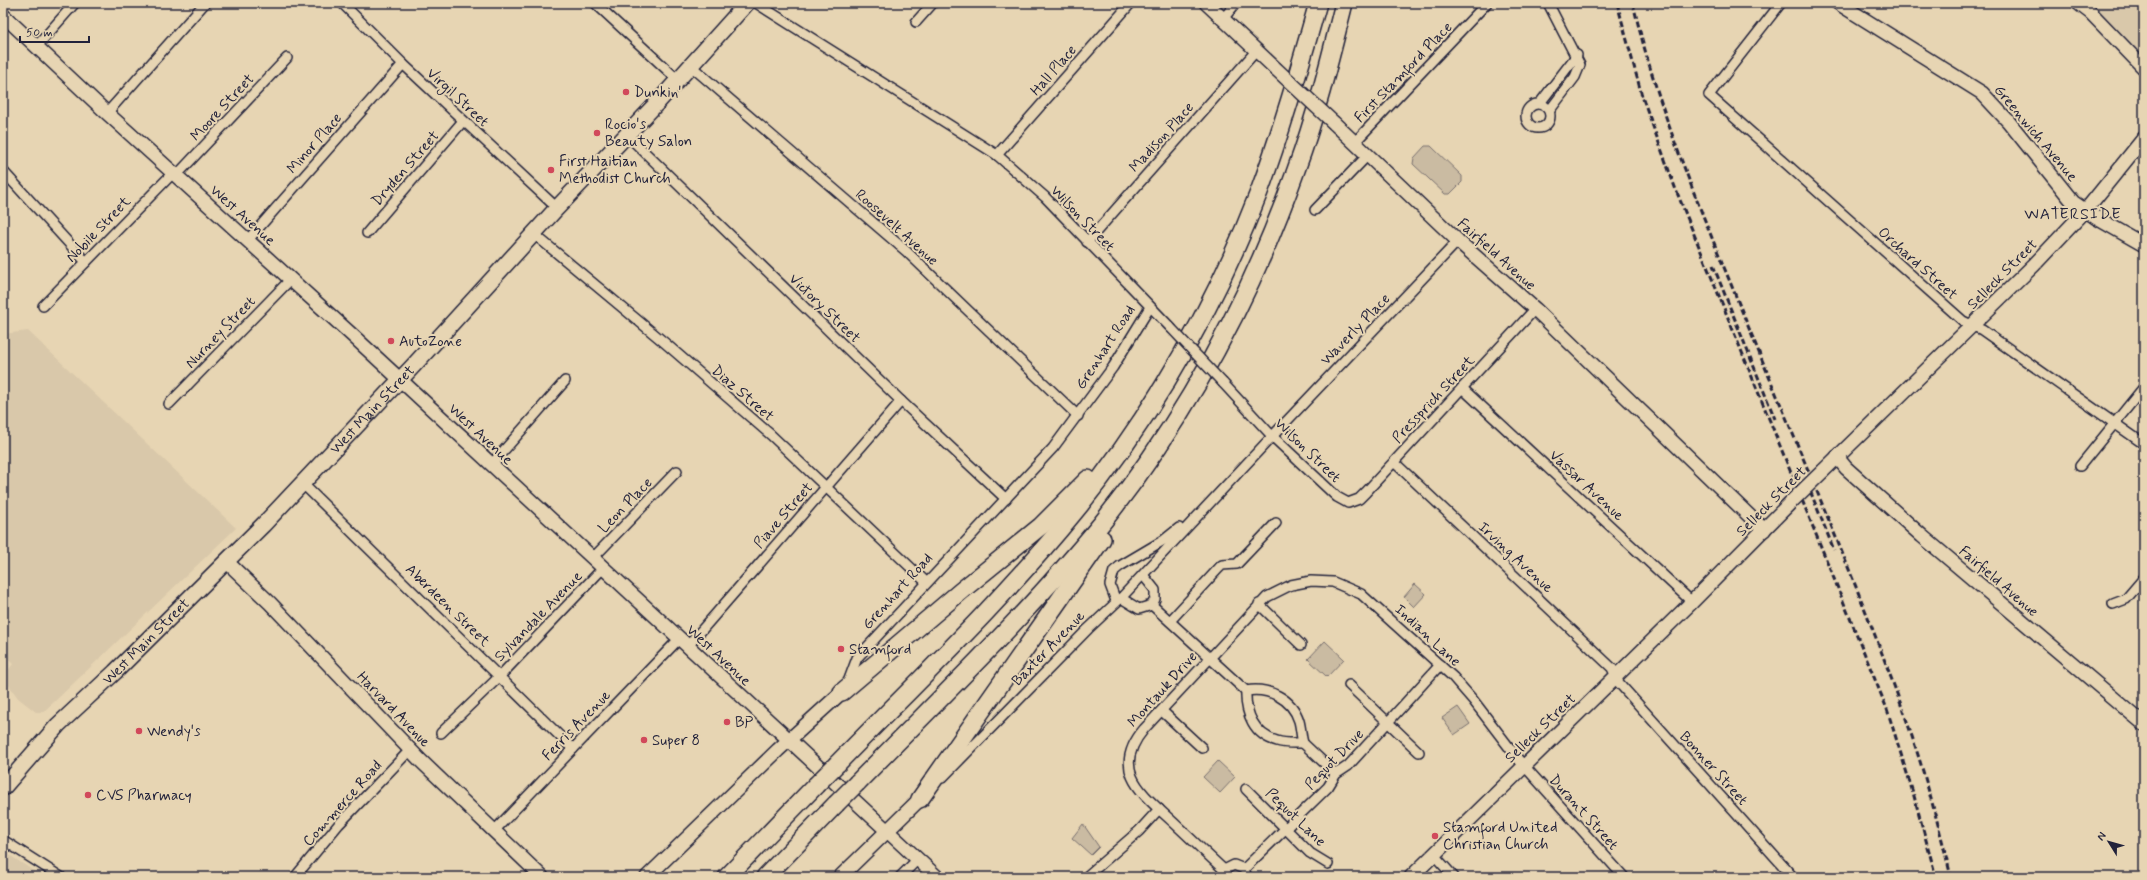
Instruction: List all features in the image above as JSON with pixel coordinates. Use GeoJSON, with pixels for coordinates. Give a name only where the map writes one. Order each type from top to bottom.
{"type":"FeatureCollection","features":[{"type":"Feature","properties":{"kind":"highway"},"geometry":{"type":"LineString","coordinates":[[727,877],[1034,560],[1078,508],[1136,428],[1172,372],[1204,313],[1246,223],[1281,128],[1318,3]]}},
{"type":"Feature","properties":{"kind":"highway"},"geometry":{"type":"LineString","coordinates":[[920,799],[1071,581],[1120,515],[1230,324],[1272,232],[1307,138],[1344,3]]}},
{"type":"Feature","properties":{"kind":"highway"},"geometry":{"type":"LineString","coordinates":[[765,877],[1059,574],[1123,495],[1180,412]]}},
{"type":"Feature","properties":{"kind":"highway"},"geometry":{"type":"LineString","coordinates":[[842,692],[961,591],[1041,526],[1136,428]]}},
{"type":"Feature","properties":{"kind":"main road","name":"West Main Street"},"geometry":{"type":"LineString","coordinates":[[3,788],[58,725],[120,667],[302,483],[691,66],[747,3]]}},
{"type":"Feature","properties":{"kind":"main road","name":"Fairfield Avenue"},"geometry":{"type":"LineString","coordinates":[[1206,3],[1355,142],[1458,241],[1535,309],[1764,530]]}},
{"type":"Feature","properties":{"kind":"main road","name":"Greenwich Avenue"},"geometry":{"type":"LineString","coordinates":[[1838,3],[1982,93],[2008,121],[2073,202],[2085,211],[2144,245]]}},
{"type":"Feature","properties":{"kind":"main road"},"geometry":{"type":"LineString","coordinates":[[2078,3],[2091,13],[2144,68]]}},
{"type":"Feature","properties":{"kind":"main road","name":"West Avenue"},"geometry":{"type":"LineString","coordinates":[[3,15],[107,113],[400,379],[788,741],[937,877]]}},
{"type":"Feature","properties":{"kind":"main road","name":"Selleck Street"},"geometry":{"type":"LineString","coordinates":[[1411,877],[1692,602],[1791,502],[1974,326],[2085,211],[2144,138]]}},
{"type":"Feature","properties":{"kind":"main road","name":"Fairfield Avenue"},"geometry":{"type":"LineString","coordinates":[[1837,458],[1922,536],[2144,724]]}},
{"type":"Feature","properties":{"kind":"main road","name":"Harvard Avenue"},"geometry":{"type":"LineString","coordinates":[[226,560],[270,603],[410,750],[542,877]]}},
{"type":"Feature","properties":{"kind":"main road","name":"Grenhart Road"},"geometry":{"type":"LineString","coordinates":[[647,877],[788,741],[842,692]]}},
{"type":"Feature","properties":{"kind":"main road","name":"Baxter Avenue"},"geometry":{"type":"LineString","coordinates":[[840,877],[920,799]]}},
{"type":"Feature","properties":{"kind":"street"},"geometry":{"type":"LineString","coordinates":[[37,46],[75,3]]}},
{"type":"Feature","properties":{"kind":"street"},"geometry":{"type":"LineString","coordinates":[[107,113],[205,3]]}},
{"type":"Feature","properties":{"kind":"street","name":"Virgil Street"},"geometry":{"type":"LineString","coordinates":[[342,3],[403,64],[557,208]]}},
{"type":"Feature","properties":{"kind":"street"},"geometry":{"type":"LineString","coordinates":[[594,3],[678,80]]}},
{"type":"Feature","properties":{"kind":"street","name":"Wilson Street"},"geometry":{"type":"LineString","coordinates":[[756,3],[996,155],[1045,197],[1272,436],[1337,497],[1348,503]]}},
{"type":"Feature","properties":{"kind":"street"},"geometry":{"type":"LineString","coordinates":[[916,22],[933,3]]}},
{"type":"Feature","properties":{"kind":"street","name":"Hall Place"},"geometry":{"type":"LineString","coordinates":[[996,155],[1131,3]]}},
{"type":"Feature","properties":{"kind":"street"},"geometry":{"type":"LineString","coordinates":[[1223,19],[1236,3]]}},
{"type":"Feature","properties":{"kind":"street","name":"First Stamford Place"},"geometry":{"type":"LineString","coordinates":[[1355,142],[1487,3]]}},
{"type":"Feature","properties":{"kind":"street"},"geometry":{"type":"LineString","coordinates":[[1548,3],[1580,65],[1575,77],[1550,110]]}},
{"type":"Feature","properties":{"kind":"street","name":"Orchard Street"},"geometry":{"type":"LineString","coordinates":[[1781,3],[1709,95],[1963,321],[1974,326],[2144,444]]}},
{"type":"Feature","properties":{"kind":"street","name":"Madison Place"},"geometry":{"type":"LineString","coordinates":[[1087,242],[1257,50]]}},
{"type":"Feature","properties":{"kind":"street"},"geometry":{"type":"LineString","coordinates":[[1540,103],[1550,110],[1551,119],[1546,126],[1539,128],[1531,126],[1526,119],[1527,111],[1532,105],[1540,103],[1576,55]]}},
{"type":"Feature","properties":{"kind":"street","name":"Moore Street"},"geometry":{"type":"LineString","coordinates":[[174,174],[287,58]]}},
{"type":"Feature","properties":{"kind":"street","name":"Minor Place"},"geometry":{"type":"LineString","coordinates":[[247,241],[403,64]]}},
{"type":"Feature","properties":{"kind":"street","name":"Roosevelt Avenue"},"geometry":{"type":"LineString","coordinates":[[691,66],[906,251],[1078,416]]}},
{"type":"Feature","properties":{"kind":"street","name":"Dryden Street"},"geometry":{"type":"LineString","coordinates":[[367,233],[463,121]]}},
{"type":"Feature","properties":{"kind":"street","name":"Victory Street"},"geometry":{"type":"LineString","coordinates":[[627,135],[901,401],[1006,499]]}},
{"type":"Feature","properties":{"kind":"street"},"geometry":{"type":"LineString","coordinates":[[1315,210],[1368,155]]}},
{"type":"Feature","properties":{"kind":"street"},"geometry":{"type":"LineString","coordinates":[[3,171],[86,262]]}},
{"type":"Feature","properties":{"kind":"street","name":"Nobile Street"},"geometry":{"type":"LineString","coordinates":[[42,306],[174,174]]}},
{"type":"Feature","properties":{"kind":"street","name":"Diaz Street"},"geometry":{"type":"LineString","coordinates":[[534,234],[665,343],[771,435],[926,582]]}},
{"type":"Feature","properties":{"kind":"street","name":"Waverly Place"},"geometry":{"type":"LineString","coordinates":[[1272,436],[1458,241]]}},
{"type":"Feature","properties":{"kind":"street","name":"Nurney Street"},"geometry":{"type":"LineString","coordinates":[[169,404],[290,280]]}},
{"type":"Feature","properties":{"kind":"street","name":"Grenhart Road"},"geometry":{"type":"LineString","coordinates":[[842,692],[857,658],[926,582],[1053,448],[1113,367],[1150,307]]}},
{"type":"Feature","properties":{"kind":"street","name":"Pressprich Street"},"geometry":{"type":"LineString","coordinates":[[1348,503],[1359,499],[1535,309]]}},
{"type":"Feature","properties":{"kind":"street"},"geometry":{"type":"LineString","coordinates":[[491,465],[565,381]]}},
{"type":"Feature","properties":{"kind":"street"},"geometry":{"type":"LineString","coordinates":[[2080,466],[2144,387]]}},
{"type":"Feature","properties":{"kind":"street","name":"Vassar Avenue"},"geometry":{"type":"LineString","coordinates":[[1462,388],[1692,602]]}},
{"type":"Feature","properties":{"kind":"street","name":"Piave Street"},"geometry":{"type":"LineString","coordinates":[[683,643],[826,487],[901,401]]}},
{"type":"Feature","properties":{"kind":"street","name":"Baxter Avenue"},"geometry":{"type":"LineString","coordinates":[[920,799],[976,745],[1119,600],[1272,436]]}},
{"type":"Feature","properties":{"kind":"street","name":"Irving Avenue"},"geometry":{"type":"LineString","coordinates":[[1394,462],[1574,631],[1612,668],[1616,676]]}},
{"type":"Feature","properties":{"kind":"street","name":"Leon Place"},"geometry":{"type":"LineString","coordinates":[[592,559],[677,471]]}},
{"type":"Feature","properties":{"kind":"street","name":"Aberdeen Street"},"geometry":{"type":"LineString","coordinates":[[302,483],[573,749]]}},
{"type":"Feature","properties":{"kind":"street"},"geometry":{"type":"LineString","coordinates":[[1143,575],[1155,590],[1155,599],[1152,604],[1139,609],[1119,600],[1110,586],[1114,571],[1126,562],[1164,540],[1202,510]]}},
{"type":"Feature","properties":{"kind":"street"},"geometry":{"type":"LineString","coordinates":[[1170,621],[1222,565],[1237,564],[1276,523]]}},
{"type":"Feature","properties":{"kind":"street","name":"Sylvandale Avenue"},"geometry":{"type":"LineString","coordinates":[[441,733],[500,676],[603,568]]}},
{"type":"Feature","properties":{"kind":"street"},"geometry":{"type":"LineString","coordinates":[[2113,604],[2126,599],[2144,578]]}},
{"type":"Feature","properties":{"kind":"street","name":"Indian Lane"},"geometry":{"type":"LineString","coordinates":[[1280,589],[1301,583],[1322,581],[1343,585],[1352,589],[1384,614],[1440,665],[1473,700],[1524,766]]}},
{"type":"Feature","properties":{"kind":"street","name":"Montauk Drive"},"geometry":{"type":"LineString","coordinates":[[1223,873],[1137,788],[1131,774],[1130,760],[1133,746],[1137,738],[1259,604],[1280,589]]}},
{"type":"Feature","properties":{"kind":"street"},"geometry":{"type":"LineString","coordinates":[[1152,604],[1246,691],[1248,712],[1256,728],[1278,742],[1303,743]]}},
{"type":"Feature","properties":{"kind":"street"},"geometry":{"type":"LineString","coordinates":[[1259,604],[1301,645]]}},
{"type":"Feature","properties":{"kind":"street","name":"Ferris Avenue"},"geometry":{"type":"LineString","coordinates":[[494,831],[573,749],[683,643]]}},
{"type":"Feature","properties":{"kind":"street","name":"Pequot Drive"},"geometry":{"type":"LineString","coordinates":[[1245,873],[1286,828],[1328,787],[1336,774],[1348,766],[1440,665]]}},
{"type":"Feature","properties":{"kind":"street","name":"Bonner Street"},"geometry":{"type":"LineString","coordinates":[[1616,676],[1619,683],[1793,877]]}},
{"type":"Feature","properties":{"kind":"street"},"geometry":{"type":"LineString","coordinates":[[1349,686],[1419,752]]}},
{"type":"Feature","properties":{"kind":"street"},"geometry":{"type":"LineString","coordinates":[[1246,691],[1254,690],[1271,692],[1287,702],[1299,721],[1303,743],[1336,774]]}},
{"type":"Feature","properties":{"kind":"street"},"geometry":{"type":"LineString","coordinates":[[1162,711],[1202,748]]}},
{"type":"Feature","properties":{"kind":"street","name":"Commerce Road"},"geometry":{"type":"LineString","coordinates":[[295,877],[339,824],[410,750]]}},
{"type":"Feature","properties":{"kind":"street","name":"Durant Street"},"geometry":{"type":"LineString","coordinates":[[1524,766],[1624,877]]}},
{"type":"Feature","properties":{"kind":"street","name":"Pequot Lane"},"geometry":{"type":"LineString","coordinates":[[1246,789],[1310,853],[1328,864]]}},
{"type":"Feature","properties":{"kind":"street"},"geometry":{"type":"LineString","coordinates":[[1086,877],[1139,831],[1160,810]]}},
{"type":"Feature","properties":{"kind":"street"},"geometry":{"type":"LineString","coordinates":[[3,840],[61,877]]}},
{"type":"Feature","properties":{"kind":"street"},"geometry":{"type":"LineString","coordinates":[[1434,855],[1454,877]]}},
{"type":"Feature","properties":{"kind":"street"},"geometry":{"type":"LineString","coordinates":[[900,877],[918,859]]}},
{"type":"Feature","properties":{"kind":"street"},"geometry":{"type":"LineString","coordinates":[[1223,873],[1234,865],[1245,873]]}},
{"type":"Feature","properties":{"kind":"shaded area"},"geometry":{"type":"Polygon","coordinates":[[[2090,3],[2144,3],[2144,59],[2090,3]]]}},
{"type":"Feature","properties":{"kind":"shaded area"},"geometry":{"type":"Polygon","coordinates":[[[1425,146],[1431,146],[1462,176],[1462,182],[1450,194],[1445,194],[1413,164],[1414,158],[1425,146]]]}},
{"type":"Feature","properties":{"kind":"shaded area"},"geometry":{"type":"Polygon","coordinates":[[[28,331],[236,528],[43,712],[36,712],[18,698],[3,677],[13,664],[3,655],[3,334],[28,331]]]}},
{"type":"Feature","properties":{"kind":"shaded area"},"geometry":{"type":"Polygon","coordinates":[[[1415,584],[1426,594],[1414,607],[1404,597],[1415,584]]]}},
{"type":"Feature","properties":{"kind":"shaded area"},"geometry":{"type":"Polygon","coordinates":[[[1325,641],[1344,659],[1327,677],[1308,659],[1325,641]]]}},
{"type":"Feature","properties":{"kind":"shaded area"},"geometry":{"type":"Polygon","coordinates":[[[1458,707],[1470,724],[1454,735],[1442,718],[1458,707]]]}},
{"type":"Feature","properties":{"kind":"shaded area"},"geometry":{"type":"Polygon","coordinates":[[[1218,761],[1235,777],[1220,793],[1203,777],[1218,761]]]}},
{"type":"Feature","properties":{"kind":"shaded area"},"geometry":{"type":"Polygon","coordinates":[[[1083,824],[1099,847],[1091,855],[1072,838],[1083,824]]]}},
{"type":"Feature","properties":{"kind":"shaded area"},"geometry":{"type":"Polygon","coordinates":[[[3,851],[43,877],[3,877],[3,851]]]}},
{"type":"Feature","properties":{"kind":"railway"},"geometry":{"type":"LineString","coordinates":[[1617,3],[1642,96],[1676,190],[1887,709],[1914,796],[1936,877]]}},
{"type":"Feature","properties":{"kind":"railway"},"geometry":{"type":"LineString","coordinates":[[1633,3],[1653,78],[1678,151],[1706,223],[1861,599],[1900,702],[1928,789],[1951,877]]}},
{"type":"Feature","properties":{"kind":"railway"},"geometry":{"type":"LineString","coordinates":[[1713,265],[1775,419]]}},
{"type":"Feature","properties":{"kind":"railway"},"geometry":{"type":"LineString","coordinates":[[1807,483],[1834,550]]}},
{"type":"Feature","properties":{"kind":"place","name":"Dunkin'"},"geometry":{"type":"Point","coordinates":[626,92]}},
{"type":"Feature","properties":{"kind":"place","name":"Rocio's Beauty Salon"},"geometry":{"type":"Point","coordinates":[597,133]}},
{"type":"Feature","properties":{"kind":"place","name":"First Haitian Methodist Church"},"geometry":{"type":"Point","coordinates":[551,170]}},
{"type":"Feature","properties":{"kind":"place","name":"AutoZone"},"geometry":{"type":"Point","coordinates":[391,341]}},
{"type":"Feature","properties":{"kind":"place","name":"Stamford"},"geometry":{"type":"Point","coordinates":[841,649]}},
{"type":"Feature","properties":{"kind":"place","name":"BP"},"geometry":{"type":"Point","coordinates":[727,722]}},
{"type":"Feature","properties":{"kind":"place","name":"Wendy's"},"geometry":{"type":"Point","coordinates":[139,731]}},
{"type":"Feature","properties":{"kind":"place","name":"Super 8"},"geometry":{"type":"Point","coordinates":[644,740]}},
{"type":"Feature","properties":{"kind":"place","name":"CVS Pharmacy"},"geometry":{"type":"Point","coordinates":[88,795]}},
{"type":"Feature","properties":{"kind":"place","name":"Stamford United Christian Church"},"geometry":{"type":"Point","coordinates":[1435,836]}},
{"type":"Feature","properties":{"kind":"district","name":"WATERSIDE"},"geometry":{"type":"Point","coordinates":[2073,213]}}]}
